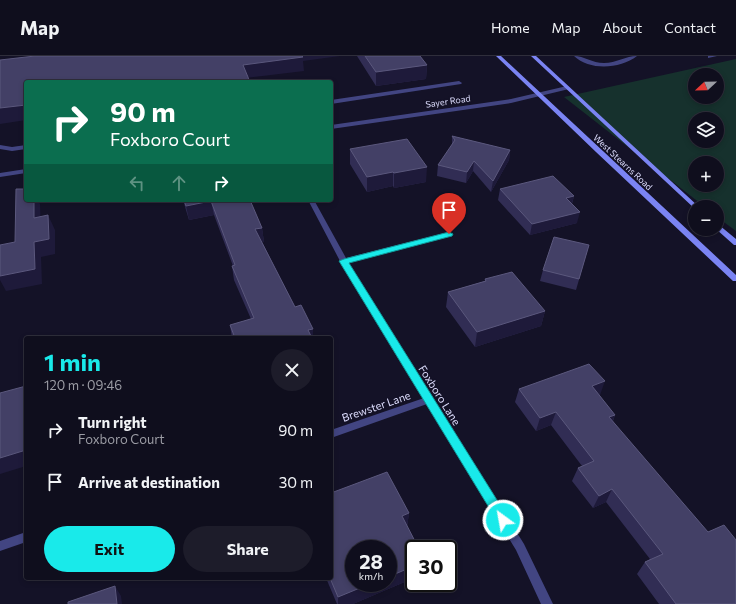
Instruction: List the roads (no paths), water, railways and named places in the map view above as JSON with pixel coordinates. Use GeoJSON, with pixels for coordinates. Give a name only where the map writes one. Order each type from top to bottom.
{"type":"FeatureCollection","features":[{"type":"Feature","properties":{"kind":"main road","name":"West Stearns Road"},"geometry":{"type":"LineString","coordinates":[[498,56],[736,279]]}},
{"type":"Feature","properties":{"kind":"main road","name":"West Stearns Road"},"geometry":{"type":"LineString","coordinates":[[533,56],[688,200]]}},
{"type":"Feature","properties":{"kind":"main road"},"geometry":{"type":"LineString","coordinates":[[724,232],[736,243]]}},
{"type":"Feature","properties":{"kind":"street"},"geometry":{"type":"LineString","coordinates":[[576,56],[580,59],[602,66],[635,56]]}},
{"type":"Feature","properties":{"kind":"street"},"geometry":{"type":"LineString","coordinates":[[333,102],[459,82]]}},
{"type":"Feature","properties":{"kind":"street","name":"Sayer Road"},"geometry":{"type":"LineString","coordinates":[[333,127],[511,101],[567,88]]}},
{"type":"Feature","properties":{"kind":"street"},"geometry":{"type":"LineString","coordinates":[[0,147],[12,149],[24,147]]}},
{"type":"Feature","properties":{"kind":"street"},"geometry":{"type":"LineString","coordinates":[[0,175],[24,171]]}},
{"type":"Feature","properties":{"kind":"street","name":"Foxboro Lane"},"geometry":{"type":"LineString","coordinates":[[312,202],[344,261],[520,547],[547,604]]}},
{"type":"Feature","properties":{"kind":"street"},"geometry":{"type":"LineString","coordinates":[[344,261],[449,234]]}},
{"type":"Feature","properties":{"kind":"street","name":"Brewster Lane"},"geometry":{"type":"LineString","coordinates":[[333,433],[429,400]]}},
{"type":"Feature","properties":{"kind":"street"},"geometry":{"type":"LineString","coordinates":[[0,546],[24,538]]}}]}
